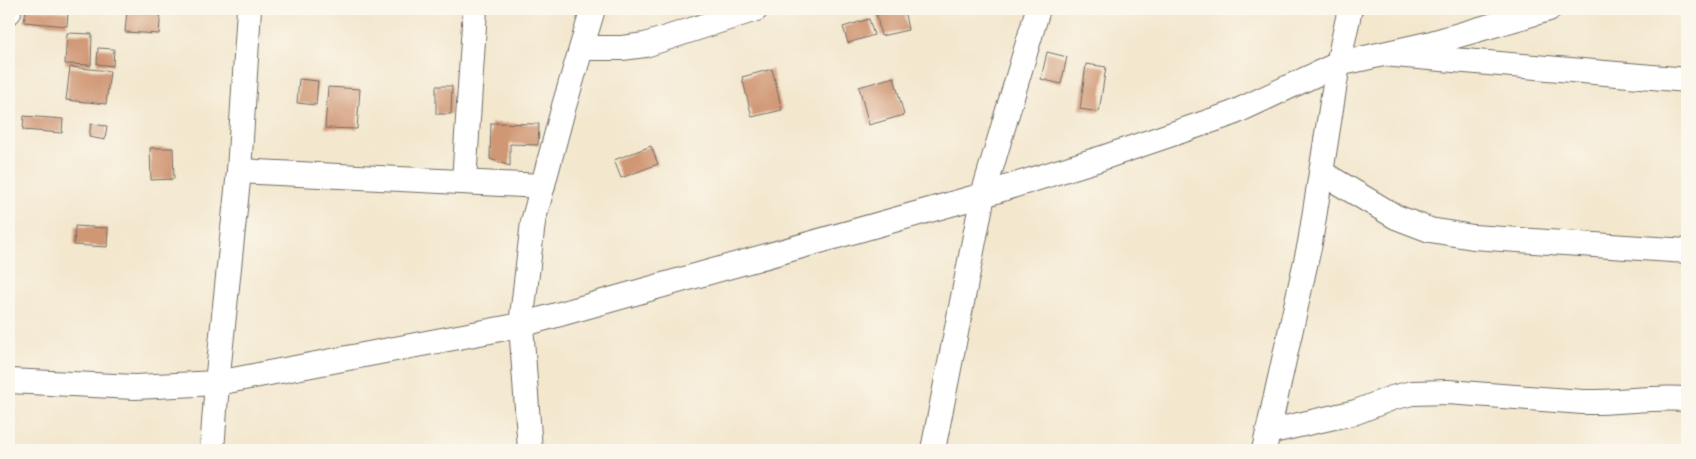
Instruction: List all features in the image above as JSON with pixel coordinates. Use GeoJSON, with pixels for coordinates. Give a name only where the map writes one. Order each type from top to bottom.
{"type":"FeatureCollection","features":[{"type":"Feature","properties":{"kind":"street"},"geometry":{"type":"LineString","coordinates":[[212,450],[239,171],[249,9]]}},
{"type":"Feature","properties":{"kind":"street"},"geometry":{"type":"LineString","coordinates":[[464,182],[475,9]]}},
{"type":"Feature","properties":{"kind":"street"},"geometry":{"type":"LineString","coordinates":[[530,450],[521,325],[534,222],[564,106],[593,9]]}},
{"type":"Feature","properties":{"kind":"street"},"geometry":{"type":"LineString","coordinates":[[582,48],[622,48],[645,45],[756,9]]}},
{"type":"Feature","properties":{"kind":"street"},"geometry":{"type":"LineString","coordinates":[[933,450],[983,195],[1038,9]]}},
{"type":"Feature","properties":{"kind":"street"},"geometry":{"type":"LineString","coordinates":[[1266,441],[1310,243],[1338,64],[1350,9]]}},
{"type":"Feature","properties":{"kind":"street"},"geometry":{"type":"LineString","coordinates":[[9,381],[135,387],[217,383],[521,325],[983,195],[1165,138],[1223,117],[1338,64],[1436,42],[1548,9]]}},
{"type":"Feature","properties":{"kind":"street"},"geometry":{"type":"LineString","coordinates":[[1383,54],[1687,80]]}},
{"type":"Feature","properties":{"kind":"street"},"geometry":{"type":"LineString","coordinates":[[239,171],[543,186]]}},
{"type":"Feature","properties":{"kind":"street"},"geometry":{"type":"LineString","coordinates":[[1322,173],[1396,216],[1430,230],[1473,237],[1687,251]]}},
{"type":"Feature","properties":{"kind":"street"},"geometry":{"type":"LineString","coordinates":[[1266,441],[1412,393],[1448,392],[1602,403],[1637,398],[1687,399]]}},
{"type":"Feature","properties":{"kind":"building"},"geometry":{"type":"Polygon","coordinates":[[[26,9],[68,12],[67,26],[24,22],[26,9]]]}},
{"type":"Feature","properties":{"kind":"building"},"geometry":{"type":"Polygon","coordinates":[[[127,9],[161,9],[159,34],[125,32],[127,9]]]}},
{"type":"Feature","properties":{"kind":"building"},"geometry":{"type":"Polygon","coordinates":[[[904,9],[908,30],[881,36],[876,12],[904,9]]]}},
{"type":"Feature","properties":{"kind":"building"},"geometry":{"type":"Polygon","coordinates":[[[869,19],[874,35],[848,43],[843,27],[869,19]]]}},
{"type":"Feature","properties":{"kind":"building"},"geometry":{"type":"Polygon","coordinates":[[[67,33],[92,34],[91,65],[65,64],[67,33]]]}},
{"type":"Feature","properties":{"kind":"building"},"geometry":{"type":"Polygon","coordinates":[[[98,48],[114,49],[113,66],[97,64],[98,48]]]}},
{"type":"Feature","properties":{"kind":"building"},"geometry":{"type":"Polygon","coordinates":[[[1047,52],[1067,57],[1061,84],[1041,79],[1047,52]]]}},
{"type":"Feature","properties":{"kind":"building"},"geometry":{"type":"Polygon","coordinates":[[[1086,64],[1106,67],[1099,112],[1080,109],[1086,64]]]}},
{"type":"Feature","properties":{"kind":"building"},"geometry":{"type":"Polygon","coordinates":[[[70,67],[110,71],[106,104],[66,100],[70,67]]]}},
{"type":"Feature","properties":{"kind":"building"},"geometry":{"type":"Polygon","coordinates":[[[772,69],[782,110],[752,117],[742,77],[772,69]]]}},
{"type":"Feature","properties":{"kind":"building"},"geometry":{"type":"Polygon","coordinates":[[[894,77],[904,115],[869,125],[859,87],[894,77]]]}},
{"type":"Feature","properties":{"kind":"building"},"geometry":{"type":"Polygon","coordinates":[[[299,79],[318,81],[316,105],[297,103],[299,79]]]}},
{"type":"Feature","properties":{"kind":"building"},"geometry":{"type":"Polygon","coordinates":[[[436,86],[452,86],[451,114],[436,114],[436,86]]]}},
{"type":"Feature","properties":{"kind":"building"},"geometry":{"type":"Polygon","coordinates":[[[328,87],[360,89],[357,129],[325,128],[328,87]]]}},
{"type":"Feature","properties":{"kind":"building"},"geometry":{"type":"Polygon","coordinates":[[[24,116],[63,119],[62,133],[23,130],[24,116]]]}},
{"type":"Feature","properties":{"kind":"building"},"geometry":{"type":"Polygon","coordinates":[[[491,123],[539,124],[538,145],[510,144],[510,166],[490,159],[491,123]]]}},
{"type":"Feature","properties":{"kind":"building"},"geometry":{"type":"Polygon","coordinates":[[[91,124],[107,126],[105,140],[89,137],[91,124]]]}},
{"type":"Feature","properties":{"kind":"building"},"geometry":{"type":"Polygon","coordinates":[[[651,146],[658,164],[621,178],[614,160],[651,146]]]}},
{"type":"Feature","properties":{"kind":"building"},"geometry":{"type":"Polygon","coordinates":[[[150,148],[173,148],[174,179],[151,180],[150,148]]]}},
{"type":"Feature","properties":{"kind":"building"},"geometry":{"type":"Polygon","coordinates":[[[75,226],[108,228],[107,247],[74,245],[75,226]]]}}]}
